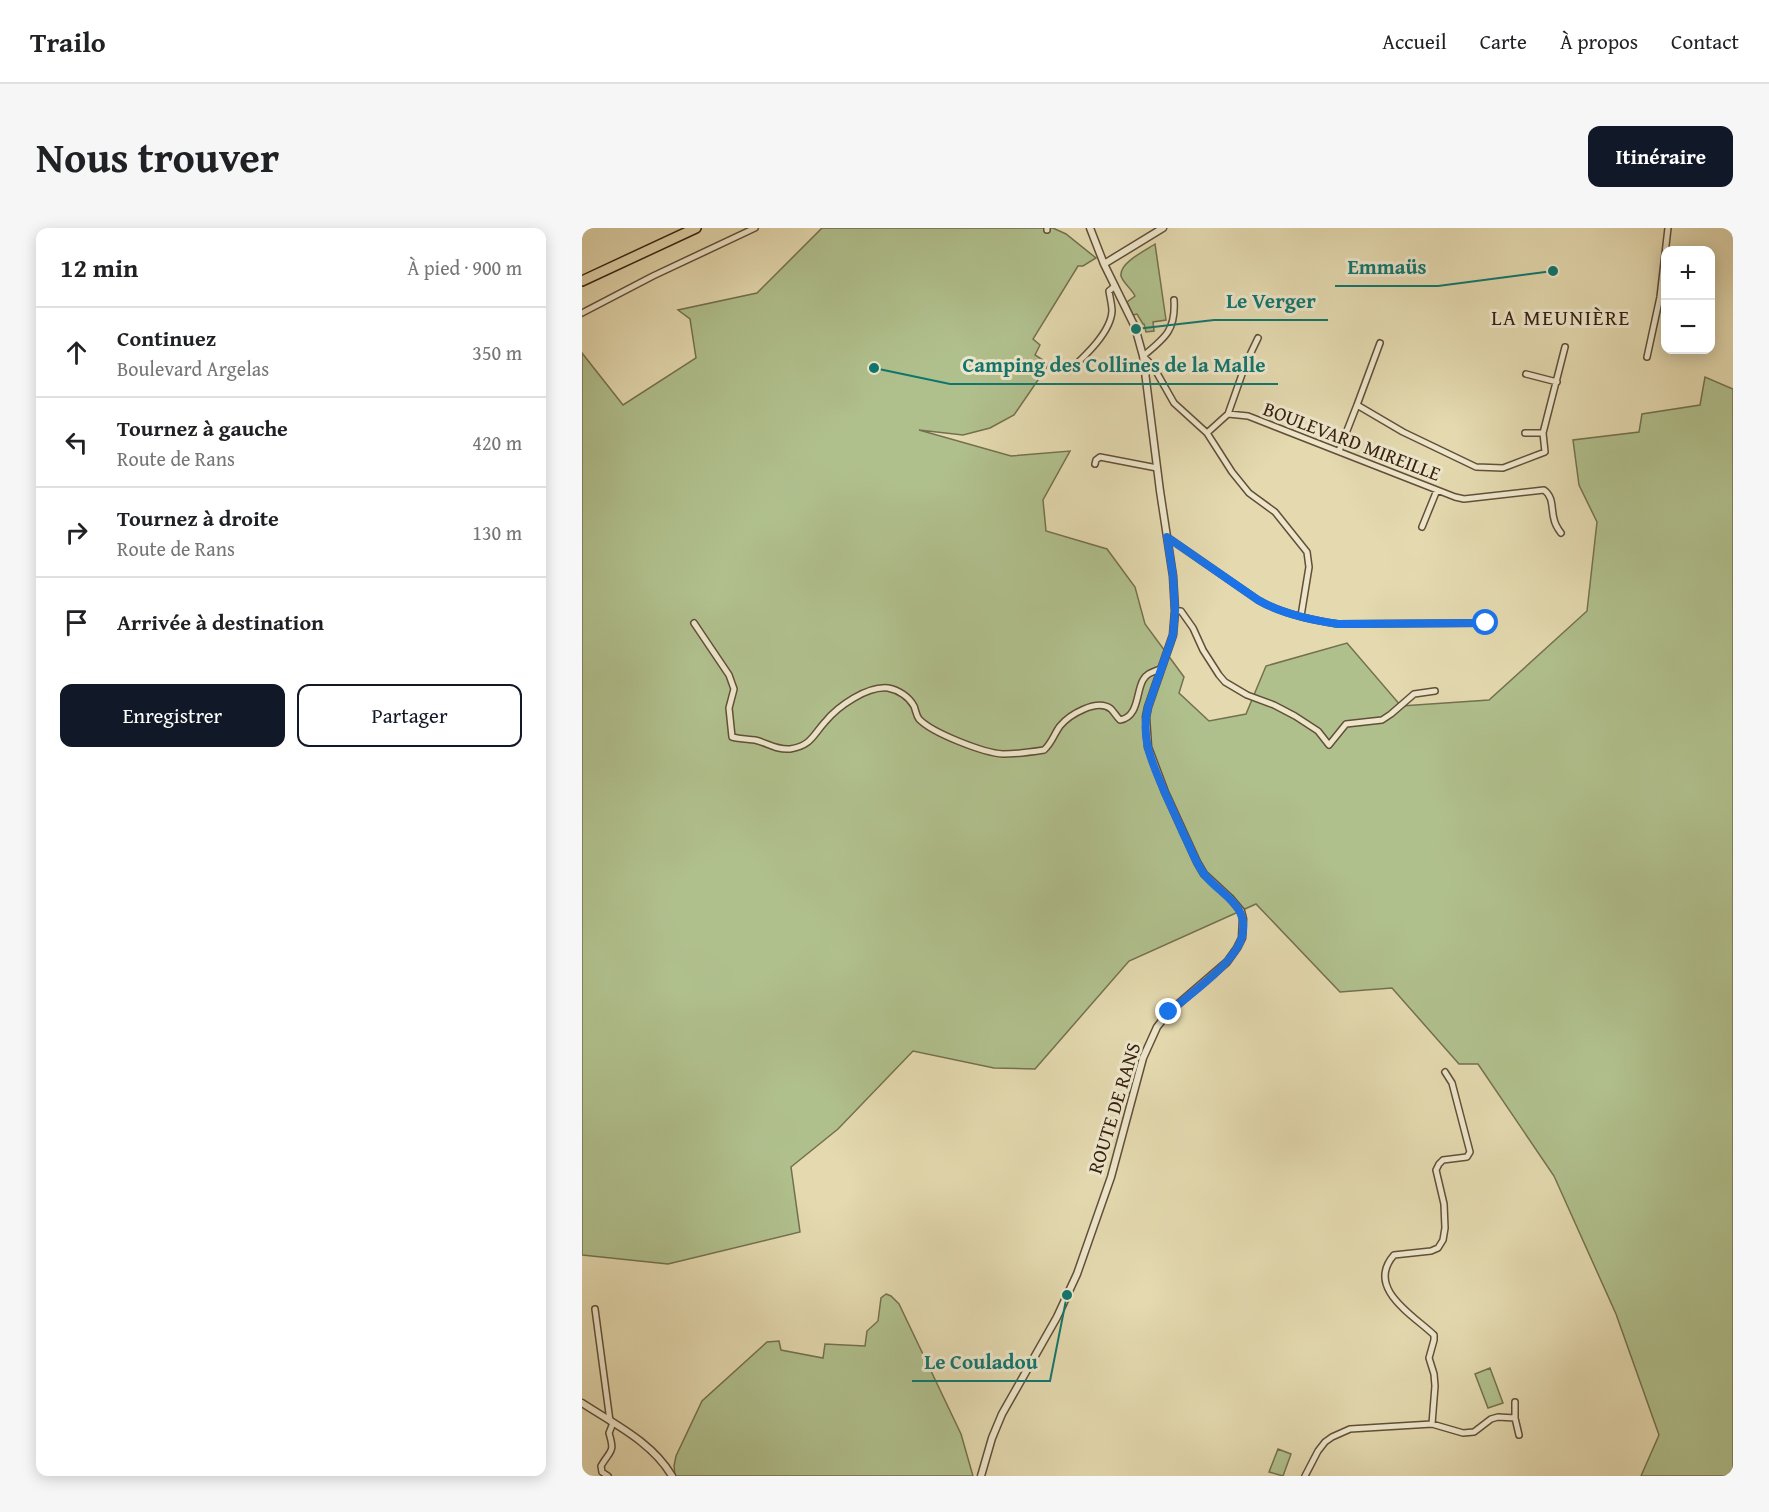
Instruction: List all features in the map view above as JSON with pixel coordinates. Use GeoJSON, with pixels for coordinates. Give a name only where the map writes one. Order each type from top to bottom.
{"type":"FeatureCollection","features":[{"type":"Feature","properties":{"kind":"highway"},"geometry":{"type":"LineString","coordinates":[[582,280],[696,228]]}},
{"type":"Feature","properties":{"kind":"street"},"geometry":{"type":"LineString","coordinates":[[582,312],[652,276],[755,228]]}},
{"type":"Feature","properties":{"kind":"street","name":"ROUTE DE RANS"},"geometry":{"type":"LineString","coordinates":[[981,1476],[1002,1414],[1057,1317],[1077,1274],[1112,1177],[1143,1058],[1157,1027],[1169,1012],[1227,962],[1242,938],[1241,911],[1204,874],[1197,862],[1165,792],[1148,747],[1146,717],[1173,635],[1175,611],[1173,576],[1143,356],[1136,330],[1104,264],[1090,228]]}},
{"type":"Feature","properties":{"kind":"street"},"geometry":{"type":"LineString","coordinates":[[1104,264],[1163,228]]}},
{"type":"Feature","properties":{"kind":"street"},"geometry":{"type":"LineString","coordinates":[[1647,357],[1660,297],[1668,228]]}},
{"type":"Feature","properties":{"kind":"street"},"geometry":{"type":"LineString","coordinates":[[1070,370],[1086,355],[1109,326],[1112,310],[1109,291],[1115,286]]}},
{"type":"Feature","properties":{"kind":"street"},"geometry":{"type":"LineString","coordinates":[[1174,300],[1174,318],[1169,330],[1143,356],[1153,366],[1174,403],[1207,433],[1232,472],[1249,493],[1275,512],[1308,552],[1309,567],[1301,616]]}},
{"type":"Feature","properties":{"kind":"street"},"geometry":{"type":"LineString","coordinates":[[1207,433],[1228,414],[1246,363],[1258,338]]}},
{"type":"Feature","properties":{"kind":"street"},"geometry":{"type":"LineString","coordinates":[[1339,451],[1380,343]]}},
{"type":"Feature","properties":{"kind":"street"},"geometry":{"type":"LineString","coordinates":[[1357,405],[1403,432],[1476,467],[1503,468],[1545,452],[1544,433],[1565,347]]}},
{"type":"Feature","properties":{"kind":"street"},"geometry":{"type":"LineString","coordinates":[[1526,374],[1557,382]]}},
{"type":"Feature","properties":{"kind":"street","name":"BOULEVARD MIREILLE"},"geometry":{"type":"LineString","coordinates":[[1228,414],[1248,416],[1464,499],[1544,490],[1550,498],[1554,521],[1561,533]]}},
{"type":"Feature","properties":{"kind":"street"},"geometry":{"type":"LineString","coordinates":[[1525,433],[1544,433]]}},
{"type":"Feature","properties":{"kind":"street"},"geometry":{"type":"LineString","coordinates":[[1095,464],[1100,457],[1157,468]]}},
{"type":"Feature","properties":{"kind":"street"},"geometry":{"type":"LineString","coordinates":[[1422,527],[1437,490]]}},
{"type":"Feature","properties":{"kind":"street"},"geometry":{"type":"LineString","coordinates":[[1167,537],[1271,608],[1338,624],[1486,623]]}},
{"type":"Feature","properties":{"kind":"street"},"geometry":{"type":"LineString","coordinates":[[1175,611],[1181,611],[1193,628],[1203,650],[1225,682],[1247,695],[1295,716],[1318,731],[1329,745],[1346,724],[1382,720],[1414,694],[1435,691]]}},
{"type":"Feature","properties":{"kind":"street"},"geometry":{"type":"LineString","coordinates":[[694,623],[729,675],[734,689],[729,708],[732,737],[755,740],[779,749],[791,749],[804,745],[840,707],[869,691],[888,688],[906,696],[914,706],[918,717],[926,725],[948,737],[1001,754],[1044,750],[1051,744],[1062,723],[1091,705],[1107,706],[1120,720],[1131,715],[1144,679],[1149,673],[1160,669]]}},
{"type":"Feature","properties":{"kind":"street"},"geometry":{"type":"LineString","coordinates":[[1432,1424],[1435,1386],[1430,1358],[1434,1335],[1395,1299],[1386,1284],[1384,1275],[1386,1263],[1394,1255],[1431,1251],[1438,1248],[1443,1240],[1445,1228],[1444,1204],[1436,1170],[1443,1160],[1467,1157],[1470,1152],[1452,1083],[1445,1072]]}},
{"type":"Feature","properties":{"kind":"street"},"geometry":{"type":"LineString","coordinates":[[595,1309],[611,1422],[609,1432],[612,1450],[601,1467],[602,1472],[608,1476]]}},
{"type":"Feature","properties":{"kind":"street"},"geometry":{"type":"LineString","coordinates":[[1515,1402],[1515,1418],[1519,1435]]}},
{"type":"Feature","properties":{"kind":"street"},"geometry":{"type":"LineString","coordinates":[[582,1403],[646,1446],[664,1464],[672,1476]]}},
{"type":"Feature","properties":{"kind":"street"},"geometry":{"type":"LineString","coordinates":[[1305,1476],[1318,1451],[1326,1442],[1350,1429],[1432,1424],[1463,1433],[1474,1432],[1491,1419],[1515,1418]]}},
{"type":"Feature","properties":{"kind":"green space"},"geometry":{"type":"Polygon","coordinates":[[[822,228],[1053,228],[1066,234],[1096,258],[1083,266],[1078,266],[1033,339],[1040,345],[1035,355],[1049,364],[1014,415],[990,428],[963,435],[919,430],[1011,456],[1070,451],[1043,500],[1046,531],[1107,549],[1135,587],[1145,624],[1184,677],[1179,693],[1209,721],[1246,714],[1266,666],[1347,643],[1401,706],[1489,700],[1587,611],[1597,522],[1579,485],[1573,440],[1639,432],[1642,414],[1700,405],[1705,377],[1733,389],[1733,1476],[1641,1476],[1659,1435],[1616,1314],[1554,1176],[1478,1064],[1459,1064],[1392,988],[1340,992],[1256,904],[1129,961],[1035,1069],[994,1068],[913,1051],[838,1129],[791,1167],[800,1232],[668,1264],[582,1255],[582,353],[623,405],[696,358],[690,319],[678,310],[757,293],[822,228]]]}},
{"type":"Feature","properties":{"kind":"green space"},"geometry":{"type":"Polygon","coordinates":[[[1155,244],[1166,320],[1153,322],[1154,331],[1146,332],[1144,324],[1137,314],[1133,315],[1127,302],[1135,296],[1121,276],[1124,266],[1155,244]]]}},
{"type":"Feature","properties":{"kind":"green space"},"geometry":{"type":"Polygon","coordinates":[[[886,1294],[899,1304],[961,1434],[973,1476],[675,1476],[676,1456],[702,1401],[767,1342],[779,1341],[781,1350],[823,1358],[825,1344],[865,1346],[867,1331],[878,1321],[881,1298],[886,1294]]]}},
{"type":"Feature","properties":{"kind":"green space"},"geometry":{"type":"Polygon","coordinates":[[[1490,1368],[1503,1403],[1488,1408],[1475,1374],[1490,1368]]]}},
{"type":"Feature","properties":{"kind":"green space"},"geometry":{"type":"Polygon","coordinates":[[[1278,1449],[1291,1454],[1283,1476],[1269,1472],[1278,1449]]]}},
{"type":"Feature","properties":{"kind":"place","name":"Emmaüs"},"geometry":{"type":"Point","coordinates":[1553,271]}},
{"type":"Feature","properties":{"kind":"place","name":"Le Verger"},"geometry":{"type":"Point","coordinates":[1136,329]}},
{"type":"Feature","properties":{"kind":"place","name":"Camping des Collines de la Malle"},"geometry":{"type":"Point","coordinates":[874,368]}},
{"type":"Feature","properties":{"kind":"place","name":"Le Couladou"},"geometry":{"type":"Point","coordinates":[1067,1295]}},
{"type":"Feature","properties":{"kind":"district","name":"LA MEUNIÈRE"},"geometry":{"type":"Point","coordinates":[1561,318]}},
{"type":"Feature","properties":{"kind":"route"},"geometry":{"type":"LineString","coordinates":[[1169,1012],[1227,962],[1242,938],[1243,919],[1241,911],[1204,874],[1197,862],[1165,792],[1148,747],[1146,717],[1148,707],[1173,635],[1175,611],[1173,576],[1167,537],[1258,600],[1271,608],[1284,612],[1338,624],[1486,623]]}}]}
